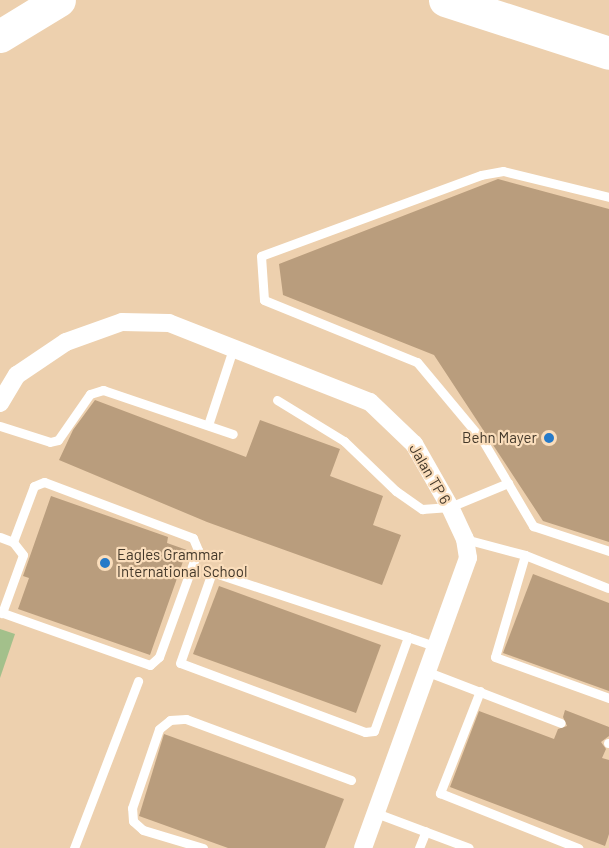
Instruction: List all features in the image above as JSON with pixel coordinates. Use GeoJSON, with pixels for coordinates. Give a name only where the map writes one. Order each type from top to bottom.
{"type":"FeatureCollection","features":[{"type":"Feature","properties":{"kind":"highway"},"geometry":{"type":"LineString","coordinates":[[0,36],[59,0]]}},
{"type":"Feature","properties":{"kind":"highway"},"geometry":{"type":"LineString","coordinates":[[445,0],[609,53]]}},
{"type":"Feature","properties":{"kind":"street","name":"Jalan TP 6"},"geometry":{"type":"LineString","coordinates":[[0,403],[17,375],[66,342],[122,322],[169,323],[234,346],[370,402],[414,444],[450,507],[465,539],[468,558],[363,848]]}},
{"type":"Feature","properties":{"kind":"lane"},"geometry":{"type":"LineString","coordinates":[[609,197],[503,171],[481,175],[261,256],[264,300],[417,362],[483,441],[533,526],[609,551]]}},
{"type":"Feature","properties":{"kind":"lane"},"geometry":{"type":"LineString","coordinates":[[208,426],[234,346]]}},
{"type":"Feature","properties":{"kind":"lane"},"geometry":{"type":"LineString","coordinates":[[0,426],[50,442],[58,440],[90,394],[104,390],[233,434]]}},
{"type":"Feature","properties":{"kind":"lane"},"geometry":{"type":"LineString","coordinates":[[277,400],[344,441],[396,491],[422,509],[450,507],[508,483]]}},
{"type":"Feature","properties":{"kind":"lane"},"geometry":{"type":"LineString","coordinates":[[0,537],[13,542],[23,555],[1,612],[150,665],[159,657],[198,550],[193,538],[44,482],[34,486],[13,542]]}},
{"type":"Feature","properties":{"kind":"lane"},"geometry":{"type":"LineString","coordinates":[[465,539],[525,555],[608,588]]}},
{"type":"Feature","properties":{"kind":"lane"},"geometry":{"type":"LineString","coordinates":[[525,555],[495,657],[609,698]]}},
{"type":"Feature","properties":{"kind":"lane"},"geometry":{"type":"LineString","coordinates":[[408,637],[374,731],[365,732],[180,663],[212,572],[408,637],[437,647]]}},
{"type":"Feature","properties":{"kind":"lane"},"geometry":{"type":"LineString","coordinates":[[428,672],[561,723]]}},
{"type":"Feature","properties":{"kind":"lane"},"geometry":{"type":"LineString","coordinates":[[74,848],[138,681]]}},
{"type":"Feature","properties":{"kind":"lane"},"geometry":{"type":"LineString","coordinates":[[480,691],[440,793],[578,848]]}},
{"type":"Feature","properties":{"kind":"lane"},"geometry":{"type":"LineString","coordinates":[[203,848],[143,830],[133,821],[132,808],[159,729],[170,720],[186,719],[351,780]]}},
{"type":"Feature","properties":{"kind":"lane"},"geometry":{"type":"LineString","coordinates":[[376,813],[470,848]]}},
{"type":"Feature","properties":{"kind":"lane"},"geometry":{"type":"LineString","coordinates":[[419,848],[426,831]]}},
{"type":"Feature","properties":{"kind":"green space"},"geometry":{"type":"Polygon","coordinates":[[[0,629],[15,634],[0,678],[0,629]]]}},
{"type":"Feature","properties":{"kind":"building","name":"Behn Mayer"},"geometry":{"type":"Polygon","coordinates":[[[498,179],[609,209],[609,542],[543,521],[434,355],[283,295],[279,264],[498,179]]]}},
{"type":"Feature","properties":{"kind":"building"},"geometry":{"type":"Polygon","coordinates":[[[95,400],[246,457],[260,420],[340,449],[330,476],[383,496],[373,525],[401,535],[382,585],[207,522],[59,460],[73,430],[95,400]]]}},
{"type":"Feature","properties":{"kind":"building","name":"Eagles Grammar International School"},"geometry":{"type":"Polygon","coordinates":[[[51,496],[168,537],[167,543],[187,550],[150,655],[18,609],[29,578],[23,576],[51,496]]]}},
{"type":"Feature","properties":{"kind":"building"},"geometry":{"type":"Polygon","coordinates":[[[533,574],[609,603],[609,691],[503,653],[533,574]]]}},
{"type":"Feature","properties":{"kind":"building"},"geometry":{"type":"Polygon","coordinates":[[[219,586],[381,645],[356,713],[193,654],[219,586]]]}},
{"type":"Feature","properties":{"kind":"building"},"geometry":{"type":"Polygon","coordinates":[[[565,710],[609,727],[609,736],[601,742],[606,749],[602,758],[609,760],[609,834],[605,846],[450,787],[479,711],[554,739],[558,729],[567,726],[563,717],[565,710]]]}},
{"type":"Feature","properties":{"kind":"building"},"geometry":{"type":"Polygon","coordinates":[[[164,734],[344,799],[325,848],[228,848],[139,816],[164,734]]]}},
{"type":"Feature","properties":{"kind":"place","name":"Behn Mayer"},"geometry":{"type":"Point","coordinates":[549,438]}},
{"type":"Feature","properties":{"kind":"place","name":"Eagles Grammar International School"},"geometry":{"type":"Point","coordinates":[105,563]}}]}
